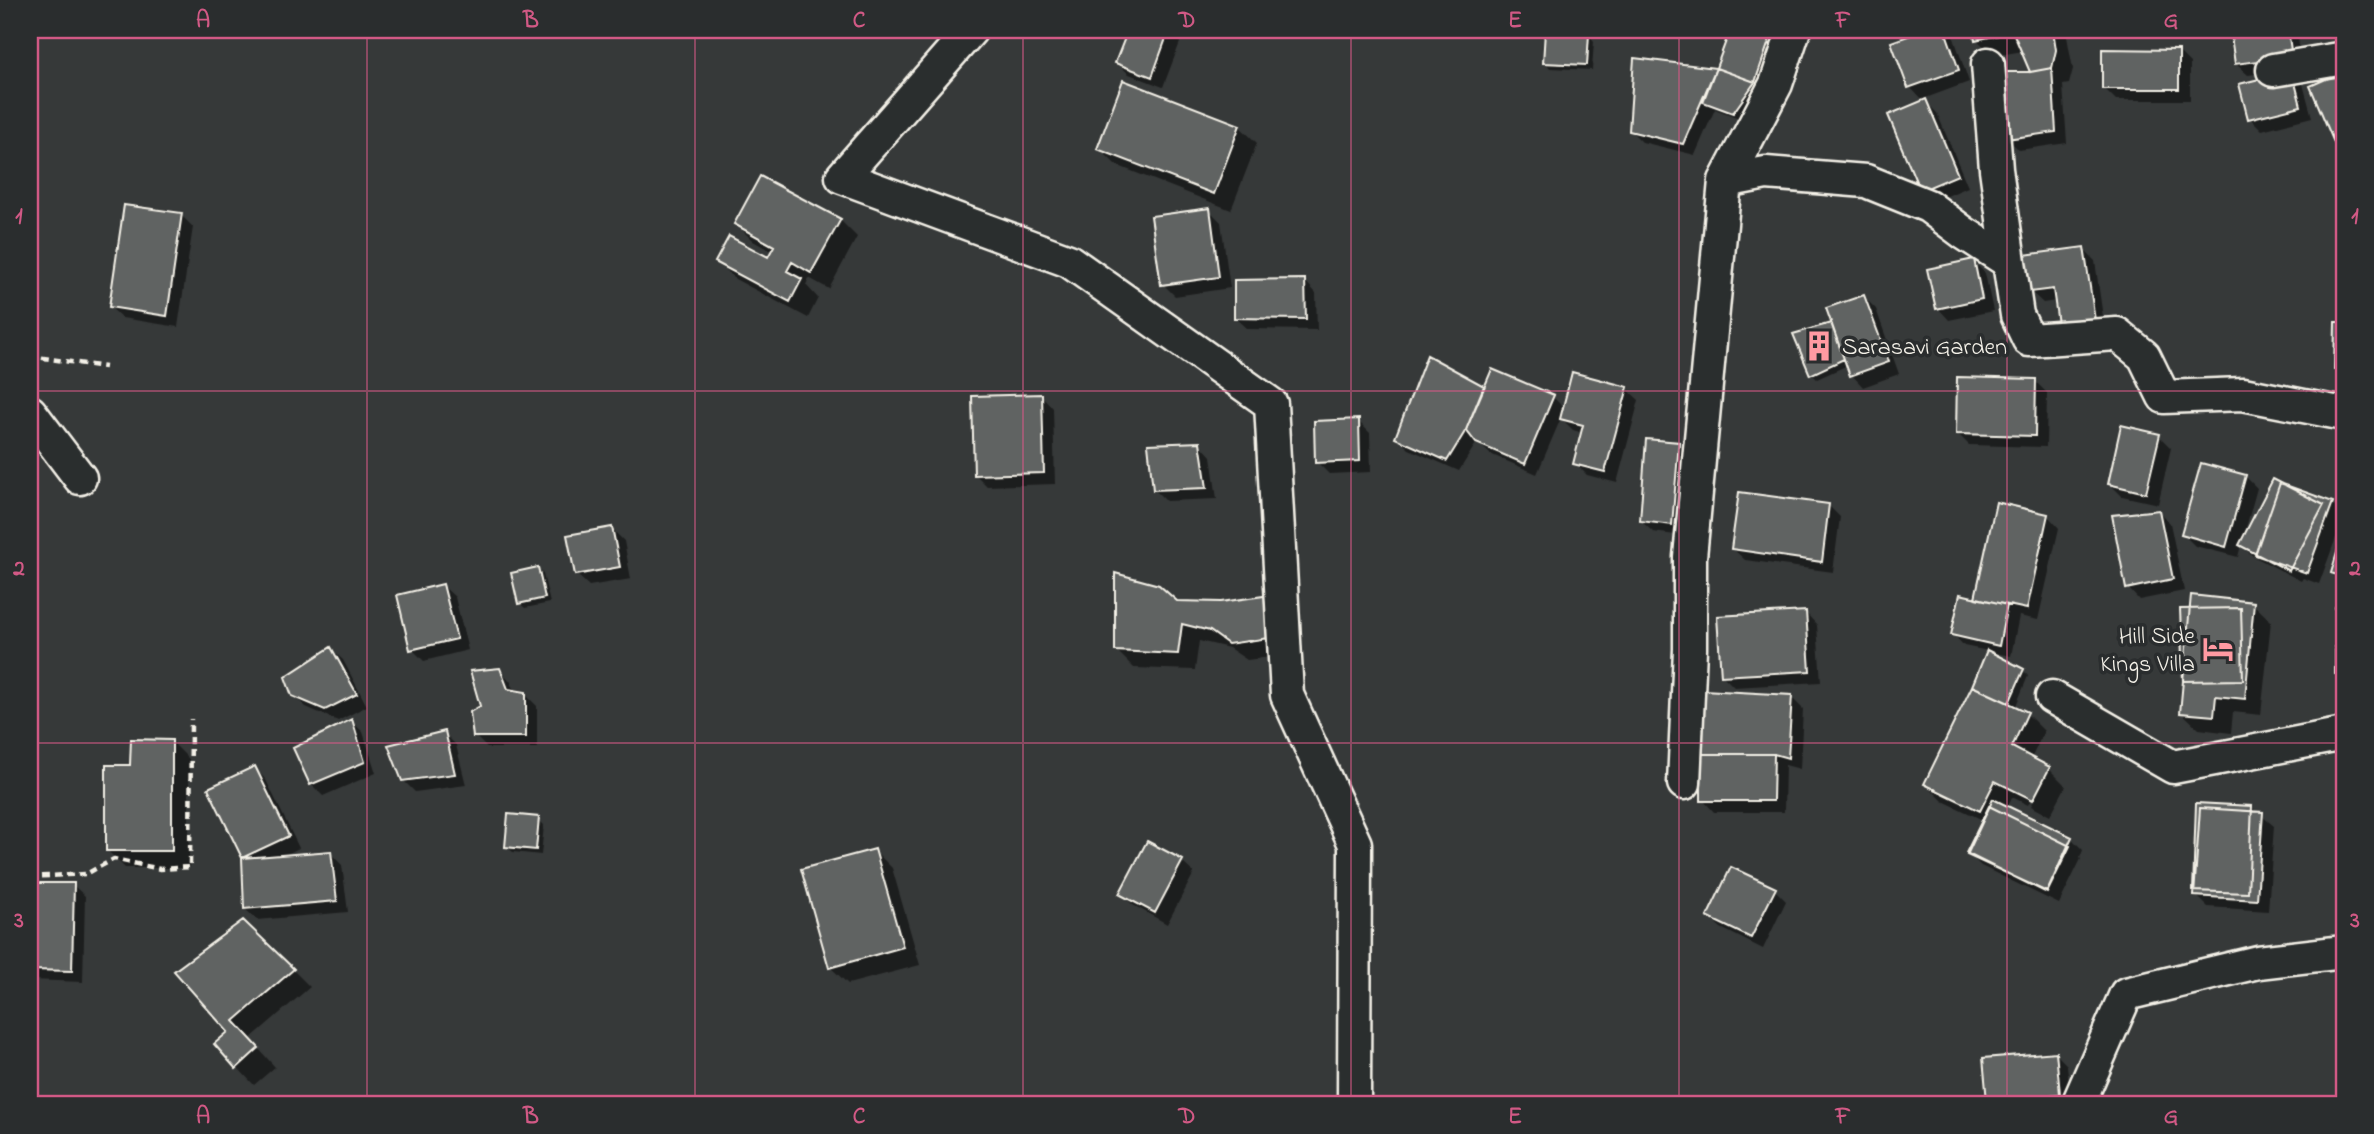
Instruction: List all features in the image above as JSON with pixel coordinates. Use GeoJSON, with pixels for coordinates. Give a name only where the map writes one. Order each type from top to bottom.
{"type":"FeatureCollection","features":[{"type":"Feature","properties":{"kind":"street"},"geometry":{"type":"LineString","coordinates":[[971,30],[842,177],[1069,261],[1271,404],[1287,695],[1355,844],[1354,1104]]}},
{"type":"Feature","properties":{"kind":"street"},"geometry":{"type":"LineString","coordinates":[[1684,783],[1690,649],[1690,557],[1725,181],[1776,84],[1794,30]]}},
{"type":"Feature","properties":{"kind":"street"},"geometry":{"type":"LineString","coordinates":[[2273,70],[2344,58]]}},
{"type":"Feature","properties":{"kind":"street"},"geometry":{"type":"LineString","coordinates":[[1988,64],[1996,169],[2009,262],[2017,315],[2029,340],[2117,334],[2144,356],[2164,397],[2243,394],[2344,414]]}},
{"type":"Feature","properties":{"kind":"street"},"geometry":{"type":"LineString","coordinates":[[1725,181],[1766,173],[1867,181],[1928,206],[2009,262]]}},
{"type":"Feature","properties":{"kind":"street"},"geometry":{"type":"LineString","coordinates":[[30,412],[80,478]]}},
{"type":"Feature","properties":{"kind":"street"},"geometry":{"type":"LineString","coordinates":[[2053,696],[2173,767],[2344,734]]}},
{"type":"Feature","properties":{"kind":"street"},"geometry":{"type":"LineString","coordinates":[[2078,1104],[2126,995],[2258,962],[2344,953]]}},
{"type":"Feature","properties":{"kind":"path"},"geometry":{"type":"LineString","coordinates":[[30,356],[105,367]]}},
{"type":"Feature","properties":{"kind":"path"},"geometry":{"type":"LineString","coordinates":[[30,877],[86,874],[114,859],[160,869],[190,867],[191,719]]}},
{"type":"Feature","properties":{"kind":"building"},"geometry":{"type":"Polygon","coordinates":[[[1128,30],[1169,30],[1152,77],[1115,63],[1128,30]]]}},
{"type":"Feature","properties":{"kind":"building"},"geometry":{"type":"Polygon","coordinates":[[[1730,30],[1773,30],[1755,82],[1716,68],[1730,30]]]}},
{"type":"Feature","properties":{"kind":"building"},"geometry":{"type":"Polygon","coordinates":[[[1925,30],[1945,30],[1959,70],[1908,88],[1891,42],[1925,30]]]}},
{"type":"Feature","properties":{"kind":"building"},"geometry":{"type":"Polygon","coordinates":[[[1973,30],[2053,30],[2056,50],[2052,68],[2030,72],[2013,32],[1975,40],[1973,30]]]}},
{"type":"Feature","properties":{"kind":"building"},"geometry":{"type":"Polygon","coordinates":[[[2230,30],[2288,30],[2292,57],[2235,64],[2230,30]]]}},
{"type":"Feature","properties":{"kind":"building"},"geometry":{"type":"Polygon","coordinates":[[[1545,31],[1589,34],[1587,65],[1543,63],[1545,31]]]}},
{"type":"Feature","properties":{"kind":"building"},"geometry":{"type":"Polygon","coordinates":[[[2102,49],[2179,50],[2179,89],[2102,89],[2102,49]]]}},
{"type":"Feature","properties":{"kind":"building"},"geometry":{"type":"Polygon","coordinates":[[[1634,58],[1716,68],[1683,144],[1629,131],[1634,58]]]}},
{"type":"Feature","properties":{"kind":"building"},"geometry":{"type":"Polygon","coordinates":[[[1716,68],[1755,82],[1733,113],[1703,102],[1716,68]]]}},
{"type":"Feature","properties":{"kind":"building"},"geometry":{"type":"Polygon","coordinates":[[[2052,68],[2056,132],[2006,139],[1996,72],[2030,72],[2052,68]]]}},
{"type":"Feature","properties":{"kind":"building"},"geometry":{"type":"Polygon","coordinates":[[[2292,71],[2301,106],[2248,119],[2239,84],[2292,71]]]}},
{"type":"Feature","properties":{"kind":"building"},"geometry":{"type":"Polygon","coordinates":[[[2344,71],[2344,166],[2310,86],[2344,71]]]}},
{"type":"Feature","properties":{"kind":"building"},"geometry":{"type":"Polygon","coordinates":[[[1123,80],[1240,125],[1214,194],[1097,149],[1123,80]]]}},
{"type":"Feature","properties":{"kind":"building"},"geometry":{"type":"Polygon","coordinates":[[[1926,99],[1958,175],[1920,191],[1888,115],[1926,99]]]}},
{"type":"Feature","properties":{"kind":"building"},"geometry":{"type":"Polygon","coordinates":[[[760,176],[841,219],[811,273],[792,262],[787,271],[802,279],[790,302],[715,262],[729,236],[768,257],[774,246],[734,224],[760,176]]]}},
{"type":"Feature","properties":{"kind":"building"},"geometry":{"type":"Polygon","coordinates":[[[124,205],[182,213],[167,316],[109,307],[124,205]]]}},
{"type":"Feature","properties":{"kind":"building"},"geometry":{"type":"Polygon","coordinates":[[[1210,208],[1219,277],[1161,285],[1151,216],[1210,208]]]}},
{"type":"Feature","properties":{"kind":"building"},"geometry":{"type":"Polygon","coordinates":[[[2084,247],[2095,320],[2058,324],[2053,289],[2030,292],[2024,255],[2084,247]]]}},
{"type":"Feature","properties":{"kind":"building"},"geometry":{"type":"Polygon","coordinates":[[[1974,259],[1982,299],[1936,309],[1927,269],[1974,259]]]}},
{"type":"Feature","properties":{"kind":"building"},"geometry":{"type":"Polygon","coordinates":[[[1305,279],[1306,319],[1234,318],[1234,280],[1305,279]]]}},
{"type":"Feature","properties":{"kind":"building"},"geometry":{"type":"Polygon","coordinates":[[[1864,295],[1889,362],[1850,376],[1826,308],[1864,295]]]}},
{"type":"Feature","properties":{"kind":"building"},"geometry":{"type":"Polygon","coordinates":[[[2335,322],[2344,322],[2344,370],[2334,370],[2335,322]]]}},
{"type":"Feature","properties":{"kind":"building","name":"Sarasavi Garden"},"geometry":{"type":"Polygon","coordinates":[[[1831,323],[1844,359],[1810,375],[1793,334],[1831,323]]]}},
{"type":"Feature","properties":{"kind":"building"},"geometry":{"type":"Polygon","coordinates":[[[1427,355],[1484,386],[1466,430],[1447,461],[1395,438],[1427,355]]]}},
{"type":"Feature","properties":{"kind":"building"},"geometry":{"type":"Polygon","coordinates":[[[1492,369],[1554,395],[1525,464],[1476,443],[1466,430],[1492,369]]]}},
{"type":"Feature","properties":{"kind":"building"},"geometry":{"type":"Polygon","coordinates":[[[1572,372],[1628,387],[1605,472],[1573,464],[1583,425],[1560,419],[1572,372]]]}},
{"type":"Feature","properties":{"kind":"building"},"geometry":{"type":"Polygon","coordinates":[[[1957,377],[2036,379],[2035,436],[1956,434],[1957,377]]]}},
{"type":"Feature","properties":{"kind":"building"},"geometry":{"type":"Polygon","coordinates":[[[1042,394],[1044,473],[974,475],[972,396],[1042,394]]]}},
{"type":"Feature","properties":{"kind":"building"},"geometry":{"type":"Polygon","coordinates":[[[1359,419],[1360,461],[1315,463],[1314,421],[1359,419]]]}},
{"type":"Feature","properties":{"kind":"building"},"geometry":{"type":"Polygon","coordinates":[[[2121,425],[2160,434],[2146,493],[2108,484],[2121,425]]]}},
{"type":"Feature","properties":{"kind":"building"},"geometry":{"type":"Polygon","coordinates":[[[1646,439],[1679,442],[1672,525],[1640,521],[1646,439]]]}},
{"type":"Feature","properties":{"kind":"building"},"geometry":{"type":"Polygon","coordinates":[[[1200,442],[1207,488],[1153,490],[1148,444],[1200,442]]]}},
{"type":"Feature","properties":{"kind":"building"},"geometry":{"type":"Polygon","coordinates":[[[2201,463],[2246,475],[2226,547],[2181,534],[2201,463]]]}},
{"type":"Feature","properties":{"kind":"building"},"geometry":{"type":"Polygon","coordinates":[[[2273,479],[2324,505],[2289,571],[2239,545],[2273,479]]]}},
{"type":"Feature","properties":{"kind":"building"},"geometry":{"type":"Polygon","coordinates":[[[2280,483],[2333,502],[2307,573],[2255,555],[2280,483]]]}},
{"type":"Feature","properties":{"kind":"building"},"geometry":{"type":"Polygon","coordinates":[[[1739,492],[1829,504],[1822,562],[1731,549],[1739,492]]]}},
{"type":"Feature","properties":{"kind":"building"},"geometry":{"type":"Polygon","coordinates":[[[1996,502],[2048,514],[2027,609],[1975,598],[1996,502]]]}},
{"type":"Feature","properties":{"kind":"building"},"geometry":{"type":"Polygon","coordinates":[[[2159,510],[2173,579],[2126,589],[2112,515],[2159,510]]]}},
{"type":"Feature","properties":{"kind":"building"},"geometry":{"type":"Polygon","coordinates":[[[612,527],[620,567],[575,575],[567,535],[612,527]]]}},
{"type":"Feature","properties":{"kind":"building"},"geometry":{"type":"Polygon","coordinates":[[[2344,529],[2344,577],[2331,573],[2344,529]]]}},
{"type":"Feature","properties":{"kind":"building"},"geometry":{"type":"Polygon","coordinates":[[[538,567],[545,598],[518,604],[511,573],[538,567]]]}},
{"type":"Feature","properties":{"kind":"building"},"geometry":{"type":"Polygon","coordinates":[[[1115,573],[1159,585],[1177,601],[1221,602],[1271,595],[1276,637],[1228,644],[1210,631],[1182,624],[1178,654],[1115,651],[1115,573]]]}},
{"type":"Feature","properties":{"kind":"building"},"geometry":{"type":"Polygon","coordinates":[[[443,584],[457,639],[410,650],[397,595],[443,584]]]}},
{"type":"Feature","properties":{"kind":"building"},"geometry":{"type":"Polygon","coordinates":[[[1960,594],[2007,605],[1999,646],[1951,635],[1960,594]]]}},
{"type":"Feature","properties":{"kind":"building","name":"Hill Side Kings Villa"},"geometry":{"type":"Polygon","coordinates":[[[2191,595],[2254,602],[2245,699],[2216,696],[2214,716],[2180,713],[2191,595]]]}},
{"type":"Feature","properties":{"kind":"building"},"geometry":{"type":"Polygon","coordinates":[[[2339,601],[2344,601],[2344,678],[2339,678],[2339,601]]]}},
{"type":"Feature","properties":{"kind":"building"},"geometry":{"type":"Polygon","coordinates":[[[2335,607],[2344,607],[2344,675],[2335,674],[2335,607]]]}},
{"type":"Feature","properties":{"kind":"building"},"geometry":{"type":"Polygon","coordinates":[[[2241,608],[2243,680],[2183,681],[2180,609],[2241,608]]]}},
{"type":"Feature","properties":{"kind":"building"},"geometry":{"type":"Polygon","coordinates":[[[1806,611],[1810,671],[1721,676],[1717,616],[1806,611]]]}},
{"type":"Feature","properties":{"kind":"building"},"geometry":{"type":"Polygon","coordinates":[[[331,647],[357,694],[325,710],[292,696],[285,677],[331,647]]]}},
{"type":"Feature","properties":{"kind":"building"},"geometry":{"type":"Polygon","coordinates":[[[1987,650],[2024,669],[2009,703],[1972,686],[1987,650]]]}},
{"type":"Feature","properties":{"kind":"building"},"geometry":{"type":"Polygon","coordinates":[[[500,668],[508,689],[526,692],[526,737],[473,737],[470,712],[480,706],[470,671],[500,668]]]}},
{"type":"Feature","properties":{"kind":"building"},"geometry":{"type":"Polygon","coordinates":[[[1972,686],[2028,712],[2012,747],[2050,767],[2033,800],[1995,781],[1980,811],[1924,784],[1972,686]]]}},
{"type":"Feature","properties":{"kind":"building"},"geometry":{"type":"Polygon","coordinates":[[[1703,690],[1792,695],[1788,758],[1774,754],[1701,754],[1703,690]]]}},
{"type":"Feature","properties":{"kind":"building"},"geometry":{"type":"Polygon","coordinates":[[[352,719],[365,762],[310,785],[293,748],[352,719]]]}},
{"type":"Feature","properties":{"kind":"building"},"geometry":{"type":"Polygon","coordinates":[[[445,731],[455,774],[402,781],[388,745],[445,731]]]}},
{"type":"Feature","properties":{"kind":"building"},"geometry":{"type":"Polygon","coordinates":[[[131,739],[172,740],[172,851],[106,851],[106,765],[130,765],[131,739]]]}},
{"type":"Feature","properties":{"kind":"building"},"geometry":{"type":"Polygon","coordinates":[[[1701,754],[1774,754],[1773,801],[1701,801],[1701,754]]]}},
{"type":"Feature","properties":{"kind":"building"},"geometry":{"type":"Polygon","coordinates":[[[255,766],[289,836],[242,858],[208,788],[255,766]]]}},
{"type":"Feature","properties":{"kind":"building"},"geometry":{"type":"Polygon","coordinates":[[[1993,799],[2072,837],[2047,892],[1967,855],[1993,799]]]}},
{"type":"Feature","properties":{"kind":"building"},"geometry":{"type":"Polygon","coordinates":[[[2196,803],[2252,806],[2248,893],[2193,891],[2196,803]]]}},
{"type":"Feature","properties":{"kind":"building"},"geometry":{"type":"Polygon","coordinates":[[[1989,806],[2070,846],[2047,893],[1966,853],[1989,806]]]}},
{"type":"Feature","properties":{"kind":"building"},"geometry":{"type":"Polygon","coordinates":[[[2200,808],[2263,812],[2257,900],[2194,896],[2200,808]]]}},
{"type":"Feature","properties":{"kind":"building"},"geometry":{"type":"Polygon","coordinates":[[[508,814],[539,817],[536,850],[505,847],[508,814]]]}},
{"type":"Feature","properties":{"kind":"building"},"geometry":{"type":"Polygon","coordinates":[[[1147,841],[1183,860],[1155,913],[1119,894],[1147,841]]]}},
{"type":"Feature","properties":{"kind":"building"},"geometry":{"type":"Polygon","coordinates":[[[875,849],[903,947],[829,968],[801,869],[875,849]]]}},
{"type":"Feature","properties":{"kind":"building"},"geometry":{"type":"Polygon","coordinates":[[[331,851],[337,901],[244,909],[242,858],[331,851]]]}},
{"type":"Feature","properties":{"kind":"building"},"geometry":{"type":"Polygon","coordinates":[[[1731,867],[1776,888],[1751,938],[1707,917],[1731,867]]]}},
{"type":"Feature","properties":{"kind":"building"},"geometry":{"type":"Polygon","coordinates":[[[30,883],[74,883],[72,971],[30,970],[30,883]]]}},
{"type":"Feature","properties":{"kind":"building"},"geometry":{"type":"Polygon","coordinates":[[[243,920],[294,969],[234,1021],[259,1048],[236,1069],[214,1044],[228,1032],[174,971],[243,920]]]}},
{"type":"Feature","properties":{"kind":"building"},"geometry":{"type":"Polygon","coordinates":[[[2056,1052],[2060,1094],[1987,1101],[1983,1058],[2056,1052]]]}},
{"type":"Feature","properties":{"kind":"place","name":"Sarasavi Garden"},"geometry":{"type":"Point","coordinates":[1819,346]}},
{"type":"Feature","properties":{"kind":"place","name":"Hill Side Kings Villa"},"geometry":{"type":"Point","coordinates":[2218,649]}}]}
